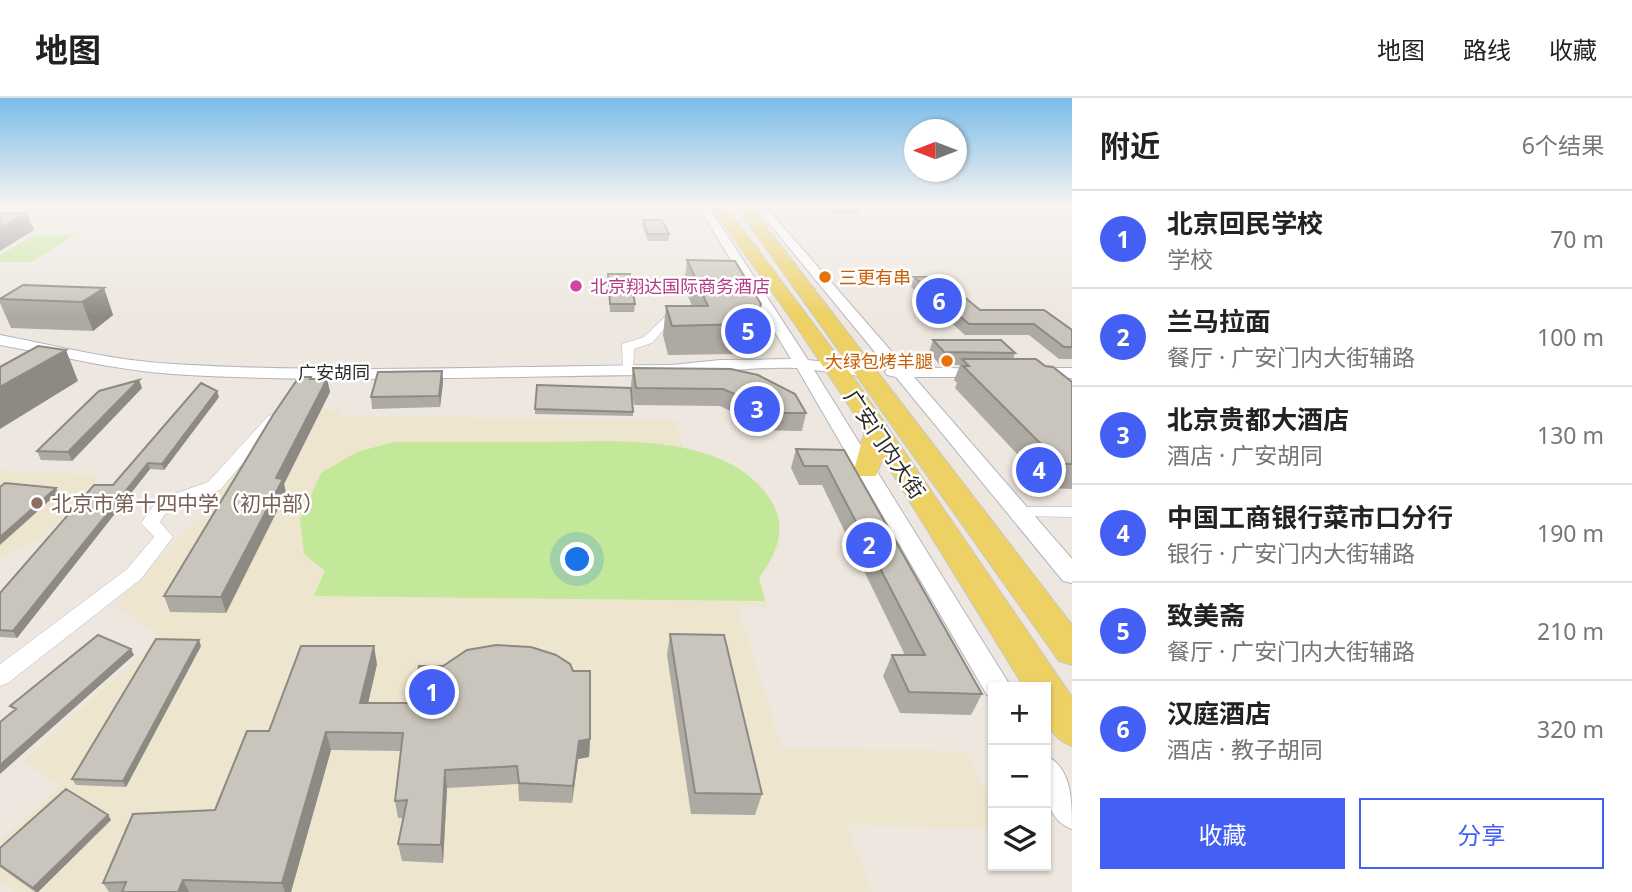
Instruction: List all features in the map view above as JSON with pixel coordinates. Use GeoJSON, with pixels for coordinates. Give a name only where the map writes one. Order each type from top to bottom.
{"type":"FeatureCollection","features":[{"type":"Feature","properties":{"kind":"main road","name":"广安门内大街"},"geometry":{"type":"LineString","coordinates":[[745,243],[835,370],[1041,682]]}},
{"type":"Feature","properties":{"kind":"main road","name":"广安门内大街"},"geometry":{"type":"LineString","coordinates":[[770,243],[1072,651]]}},
{"type":"Feature","properties":{"kind":"main road"},"geometry":{"type":"LineString","coordinates":[[867,470],[876,431]]}},
{"type":"Feature","properties":{"kind":"main road","name":"广安门内大街"},"geometry":{"type":"LineString","coordinates":[[1051,697],[1072,729]]}},
{"type":"Feature","properties":{"kind":"street"},"geometry":{"type":"LineString","coordinates":[[728,243],[993,682]]}},
{"type":"Feature","properties":{"kind":"street"},"geometry":{"type":"LineString","coordinates":[[791,243],[1072,575]]}},
{"type":"Feature","properties":{"kind":"street"},"geometry":{"type":"LineString","coordinates":[[628,370],[627,347],[648,340],[666,320]]}},
{"type":"Feature","properties":{"kind":"street","name":"广安胡同"},"geometry":{"type":"LineString","coordinates":[[0,340],[127,364],[172,369],[304,372],[671,370],[709,376],[805,370],[994,372]]}},
{"type":"Feature","properties":{"kind":"street"},"geometry":{"type":"LineString","coordinates":[[0,677],[134,574],[164,537],[150,523],[163,504],[214,485],[263,434],[304,372]]}},
{"type":"Feature","properties":{"kind":"street"},"geometry":{"type":"LineString","coordinates":[[1020,373],[1047,373],[1068,380]]}},
{"type":"Feature","properties":{"kind":"street"},"geometry":{"type":"LineString","coordinates":[[1019,512],[1072,512]]}},
{"type":"Feature","properties":{"kind":"street"},"geometry":{"type":"LineString","coordinates":[[1051,778],[1072,814]]}},
{"type":"Feature","properties":{"kind":"shaded area"},"geometry":{"type":"Polygon","coordinates":[[[286,408],[341,410],[339,416],[676,420],[683,448],[736,468],[760,484],[775,506],[780,527],[779,546],[759,578],[768,607],[738,607],[782,748],[966,751],[988,797],[988,828],[847,825],[872,892],[16,892],[0,882],[0,841],[60,785],[23,762],[160,637],[115,605],[203,512],[286,408]]]}},
{"type":"Feature","properties":{"kind":"shaded area","name":"北京市第十四中学（初中部）"},"geometry":{"type":"Polygon","coordinates":[[[0,470],[99,475],[50,532],[0,559],[0,470]]]}},
{"type":"Feature","properties":{"kind":"green space"},"geometry":{"type":"Polygon","coordinates":[[[21,243],[62,243],[31,262],[0,262],[0,255],[21,243]]]}},
{"type":"Feature","properties":{"kind":"green space"},"geometry":{"type":"Polygon","coordinates":[[[394,442],[630,442],[693,450],[722,460],[748,475],[768,496],[778,517],[776,548],[759,578],[765,601],[314,596],[325,571],[304,554],[300,519],[321,473],[357,452],[394,442]]]}},
{"type":"Feature","properties":{"kind":"building"},"geometry":{"type":"Polygon","coordinates":[[[687,260],[735,261],[761,304],[757,316],[742,324],[672,326],[666,306],[708,306],[687,260]]]}},
{"type":"Feature","properties":{"kind":"building"},"geometry":{"type":"Polygon","coordinates":[[[608,274],[630,274],[635,304],[610,304],[608,274]]]}},
{"type":"Feature","properties":{"kind":"building"},"geometry":{"type":"Polygon","coordinates":[[[914,277],[940,277],[980,310],[1044,310],[1072,330],[1072,347],[1064,347],[1034,324],[969,324],[914,277]]]}},
{"type":"Feature","properties":{"kind":"building"},"geometry":{"type":"Polygon","coordinates":[[[23,285],[104,288],[82,302],[0,299],[23,285]]]}},
{"type":"Feature","properties":{"kind":"building"},"geometry":{"type":"Polygon","coordinates":[[[933,340],[1001,340],[1015,353],[944,352],[933,340]]]}},
{"type":"Feature","properties":{"kind":"building"},"geometry":{"type":"Polygon","coordinates":[[[38,346],[66,350],[0,387],[0,367],[38,346]]]}},
{"type":"Feature","properties":{"kind":"building"},"geometry":{"type":"Polygon","coordinates":[[[962,359],[1036,359],[1045,366],[1053,367],[1072,382],[1072,464],[1061,464],[963,366],[969,366],[962,359]]]}},
{"type":"Feature","properties":{"kind":"building"},"geometry":{"type":"Polygon","coordinates":[[[633,368],[731,369],[758,375],[795,394],[806,413],[756,413],[751,401],[723,389],[636,388],[633,368]]]}},
{"type":"Feature","properties":{"kind":"building"},"geometry":{"type":"Polygon","coordinates":[[[442,371],[439,396],[371,397],[378,372],[442,371]]]}},
{"type":"Feature","properties":{"kind":"building"},"geometry":{"type":"Polygon","coordinates":[[[299,377],[327,379],[276,478],[283,479],[221,597],[164,596],[273,415],[299,377]]]}},
{"type":"Feature","properties":{"kind":"building"},"geometry":{"type":"Polygon","coordinates":[[[139,380],[68,452],[37,451],[99,391],[139,380]]]}},
{"type":"Feature","properties":{"kind":"building"},"geometry":{"type":"Polygon","coordinates":[[[201,383],[217,391],[162,464],[148,463],[13,631],[0,630],[0,593],[94,485],[113,485],[201,383]]]}},
{"type":"Feature","properties":{"kind":"building"},"geometry":{"type":"Polygon","coordinates":[[[537,385],[631,388],[633,412],[535,409],[537,385]]]}},
{"type":"Feature","properties":{"kind":"building"},"geometry":{"type":"Polygon","coordinates":[[[796,449],[844,450],[982,694],[909,692],[892,655],[925,655],[827,466],[804,466],[796,449]]]}},
{"type":"Feature","properties":{"kind":"building"},"geometry":{"type":"Polygon","coordinates":[[[5,483],[56,488],[0,537],[0,487],[5,483]]]}},
{"type":"Feature","properties":{"kind":"building"},"geometry":{"type":"Polygon","coordinates":[[[670,634],[724,635],[762,794],[695,793],[670,634]]]}},
{"type":"Feature","properties":{"kind":"building"},"geometry":{"type":"Polygon","coordinates":[[[98,635],[131,649],[0,765],[0,722],[16,709],[10,706],[98,635]]]}},
{"type":"Feature","properties":{"kind":"building"},"geometry":{"type":"Polygon","coordinates":[[[156,639],[199,640],[123,781],[72,779],[156,639]]]}},
{"type":"Feature","properties":{"kind":"building"},"geometry":{"type":"Polygon","coordinates":[[[496,645],[531,647],[556,655],[570,664],[573,671],[590,671],[590,739],[579,741],[573,786],[519,783],[517,766],[445,770],[441,845],[398,844],[407,800],[395,801],[403,733],[326,732],[282,883],[183,880],[178,892],[122,892],[126,882],[103,883],[133,814],[215,810],[247,731],[269,731],[301,646],[374,646],[360,703],[412,703],[419,666],[443,666],[467,650],[496,645]]]}},
{"type":"Feature","properties":{"kind":"building"},"geometry":{"type":"Polygon","coordinates":[[[66,789],[108,815],[33,888],[0,865],[0,848],[66,789]]]}},
{"type":"Feature","properties":{"kind":"place","name":"三更有串"},"geometry":{"type":"Point","coordinates":[825,277]}},
{"type":"Feature","properties":{"kind":"place","name":"北京翔达国际商务酒店"},"geometry":{"type":"Point","coordinates":[576,286]}},
{"type":"Feature","properties":{"kind":"place","name":"汉庭酒店"},"geometry":{"type":"Point","coordinates":[939,301]}},
{"type":"Feature","properties":{"kind":"place","name":"致美斋"},"geometry":{"type":"Point","coordinates":[748,331]}},
{"type":"Feature","properties":{"kind":"place","name":"大绿包烤羊腿"},"geometry":{"type":"Point","coordinates":[947,361]}},
{"type":"Feature","properties":{"kind":"place","name":"北京贵都大酒店"},"geometry":{"type":"Point","coordinates":[757,409]}},
{"type":"Feature","properties":{"kind":"place","name":"中国工商银行菜市口分行"},"geometry":{"type":"Point","coordinates":[1039,470]}},
{"type":"Feature","properties":{"kind":"place","name":"北京市第十四中学（初中部）"},"geometry":{"type":"Point","coordinates":[37,503]}},
{"type":"Feature","properties":{"kind":"place","name":"兰马拉面"},"geometry":{"type":"Point","coordinates":[869,545]}},
{"type":"Feature","properties":{"kind":"place","name":"北京回民学校"},"geometry":{"type":"Point","coordinates":[432,692]}}]}
